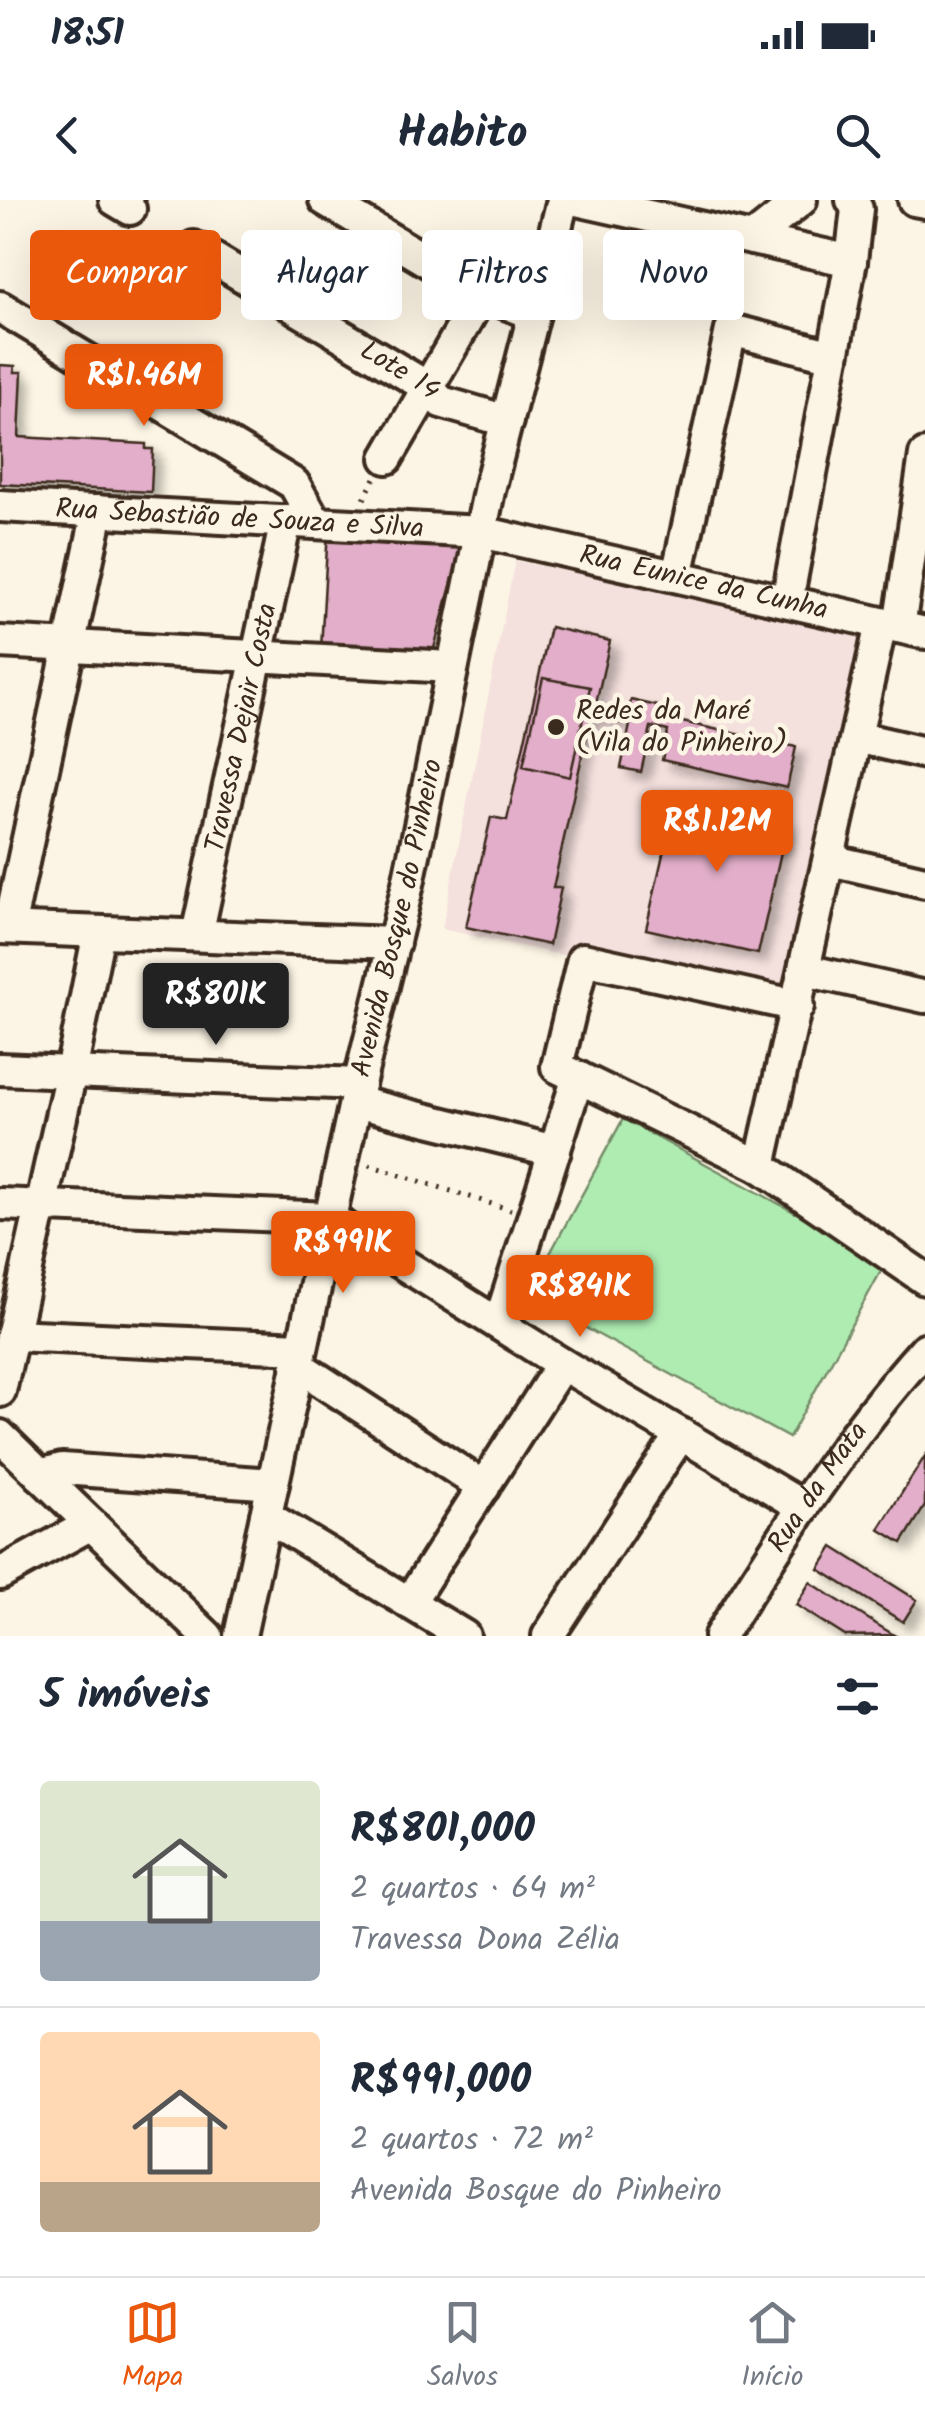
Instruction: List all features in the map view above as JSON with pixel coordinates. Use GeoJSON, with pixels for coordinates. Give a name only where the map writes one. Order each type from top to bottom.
{"type":"FeatureCollection","features":[{"type":"Feature","properties":{"kind":"street"},"geometry":{"type":"LineString","coordinates":[[325,200],[422,258]]}},
{"type":"Feature","properties":{"kind":"street"},"geometry":{"type":"LineString","coordinates":[[752,239],[801,200]]}},
{"type":"Feature","properties":{"kind":"street"},"geometry":{"type":"LineString","coordinates":[[914,200],[925,202]]}},
{"type":"Feature","properties":{"kind":"street"},"geometry":{"type":"LineString","coordinates":[[562,202],[851,261]]}},
{"type":"Feature","properties":{"kind":"street","name":"Avenida Bosque do Pinheiro"},"geometry":{"type":"LineString","coordinates":[[555,230],[562,202]]}},
{"type":"Feature","properties":{"kind":"street"},"geometry":{"type":"LineString","coordinates":[[787,601],[863,203]]}},
{"type":"Feature","properties":{"kind":"street","name":"Lote 14"},"geometry":{"type":"LineString","coordinates":[[221,263],[429,388],[441,402],[507,422]]}},
{"type":"Feature","properties":{"kind":"street"},"geometry":{"type":"LineString","coordinates":[[0,307],[294,484],[301,522]]}},
{"type":"Feature","properties":{"kind":"street"},"geometry":{"type":"LineString","coordinates":[[387,458],[467,320]]}},
{"type":"Feature","properties":{"kind":"street","name":"Avenida Bosque do Pinheiro"},"geometry":{"type":"LineString","coordinates":[[240,1636],[481,532],[532,320]]}},
{"type":"Feature","properties":{"kind":"street"},"geometry":{"type":"LineString","coordinates":[[677,576],[732,330],[833,356]]}},
{"type":"Feature","properties":{"kind":"street"},"geometry":{"type":"LineString","coordinates":[[760,1166],[856,737],[902,628],[925,455]]}},
{"type":"Feature","properties":{"kind":"street","name":"Rua Sebastião de Souza e Silva"},"geometry":{"type":"LineString","coordinates":[[0,506],[481,532]]}},
{"type":"Feature","properties":{"kind":"street"},"geometry":{"type":"LineString","coordinates":[[98,511],[71,646],[4,928],[394,943]]}},
{"type":"Feature","properties":{"kind":"street","name":"Travessa Dejair Costa"},"geometry":{"type":"LineString","coordinates":[[196,936],[257,656],[301,522]]}},
{"type":"Feature","properties":{"kind":"street","name":"Rua Eunice da Cunha"},"geometry":{"type":"LineString","coordinates":[[481,532],[902,628]]}},
{"type":"Feature","properties":{"kind":"street"},"geometry":{"type":"LineString","coordinates":[[0,642],[451,667]]}},
{"type":"Feature","properties":{"kind":"street"},"geometry":{"type":"LineString","coordinates":[[856,737],[925,753]]}},
{"type":"Feature","properties":{"kind":"street"},"geometry":{"type":"LineString","coordinates":[[830,860],[925,882]]}},
{"type":"Feature","properties":{"kind":"street"},"geometry":{"type":"LineString","coordinates":[[0,1392],[98,932]]}},
{"type":"Feature","properties":{"kind":"street"},"geometry":{"type":"LineString","coordinates":[[499,1324],[555,1151],[583,959],[798,1006]]}},
{"type":"Feature","properties":{"kind":"street"},"geometry":{"type":"LineString","coordinates":[[806,970],[925,997]]}},
{"type":"Feature","properties":{"kind":"street"},"geometry":{"type":"LineString","coordinates":[[0,1070],[357,1093],[555,1151]]}},
{"type":"Feature","properties":{"kind":"street"},"geometry":{"type":"LineString","coordinates":[[568,1072],[760,1166],[925,1279]]}},
{"type":"Feature","properties":{"kind":"street"},"geometry":{"type":"LineString","coordinates":[[0,1204],[330,1218],[562,1364],[802,1506]]}},
{"type":"Feature","properties":{"kind":"street"},"geometry":{"type":"LineString","coordinates":[[12,1335],[299,1357],[484,1487]]}},
{"type":"Feature","properties":{"kind":"street","name":"Rua da Mata"},"geometry":{"type":"LineString","coordinates":[[720,1636],[802,1506],[925,1350]]}},
{"type":"Feature","properties":{"kind":"street"},"geometry":{"type":"LineString","coordinates":[[410,1603],[562,1364]]}},
{"type":"Feature","properties":{"kind":"street"},"geometry":{"type":"LineString","coordinates":[[548,1636],[681,1434]]}},
{"type":"Feature","properties":{"kind":"street"},"geometry":{"type":"LineString","coordinates":[[0,1436],[92,1524],[189,1631]]}},
{"type":"Feature","properties":{"kind":"street"},"geometry":{"type":"LineString","coordinates":[[40,1475],[62,1469],[273,1484]]}},
{"type":"Feature","properties":{"kind":"street"},"geometry":{"type":"LineString","coordinates":[[266,1516],[464,1636]]}},
{"type":"Feature","properties":{"kind":"street"},"geometry":{"type":"LineString","coordinates":[[0,1574],[92,1524]]}},
{"type":"Feature","properties":{"kind":"path"},"geometry":{"type":"LineString","coordinates":[[349,524],[387,458]]}},
{"type":"Feature","properties":{"kind":"path"},"geometry":{"type":"LineString","coordinates":[[343,1157],[534,1216]]}},
{"type":"Feature","properties":{"kind":"shaded area"},"geometry":{"type":"Polygon","coordinates":[[[515,561],[866,628],[782,1003],[442,929],[515,561]]]}},
{"type":"Feature","properties":{"kind":"green space"},"geometry":{"type":"Polygon","coordinates":[[[623,1119],[886,1262],[789,1438],[527,1296],[623,1119]]]}},
{"type":"Feature","properties":{"kind":"building"},"geometry":{"type":"Polygon","coordinates":[[[0,365],[15,366],[14,372],[22,372],[19,437],[146,444],[146,449],[153,449],[151,492],[0,484],[0,365]]]}},
{"type":"Feature","properties":{"kind":"building"},"geometry":{"type":"Polygon","coordinates":[[[328,529],[463,541],[433,652],[321,649],[328,529]]]}},
{"type":"Feature","properties":{"kind":"building"},"geometry":{"type":"Polygon","coordinates":[[[550,627],[610,641],[595,708],[628,715],[631,700],[657,706],[655,716],[796,747],[787,788],[662,760],[668,731],[651,727],[641,772],[621,768],[630,725],[591,716],[553,888],[561,888],[549,945],[466,927],[491,817],[507,820],[550,627]]]}},
{"type":"Feature","properties":{"kind":"building","name":"Redes da Maré (Vila do Pinheiro)"},"geometry":{"type":"Polygon","coordinates":[[[543,678],[590,687],[570,777],[523,766],[543,678]]]}},
{"type":"Feature","properties":{"kind":"building"},"geometry":{"type":"Polygon","coordinates":[[[676,797],[788,821],[758,954],[646,929],[676,797]]]}},
{"type":"Feature","properties":{"kind":"building"},"geometry":{"type":"Polygon","coordinates":[[[925,1456],[925,1506],[902,1543],[879,1529],[925,1456]]]}},
{"type":"Feature","properties":{"kind":"building"},"geometry":{"type":"Polygon","coordinates":[[[833,1547],[917,1600],[903,1622],[819,1569],[833,1547]]]}},
{"type":"Feature","properties":{"kind":"building"},"geometry":{"type":"Polygon","coordinates":[[[810,1582],[894,1635],[845,1636],[796,1605],[810,1582]]]}},
{"type":"Feature","properties":{"kind":"place","name":"Redes da Maré (Vila do Pinheiro)"},"geometry":{"type":"Point","coordinates":[556,727]}}]}
